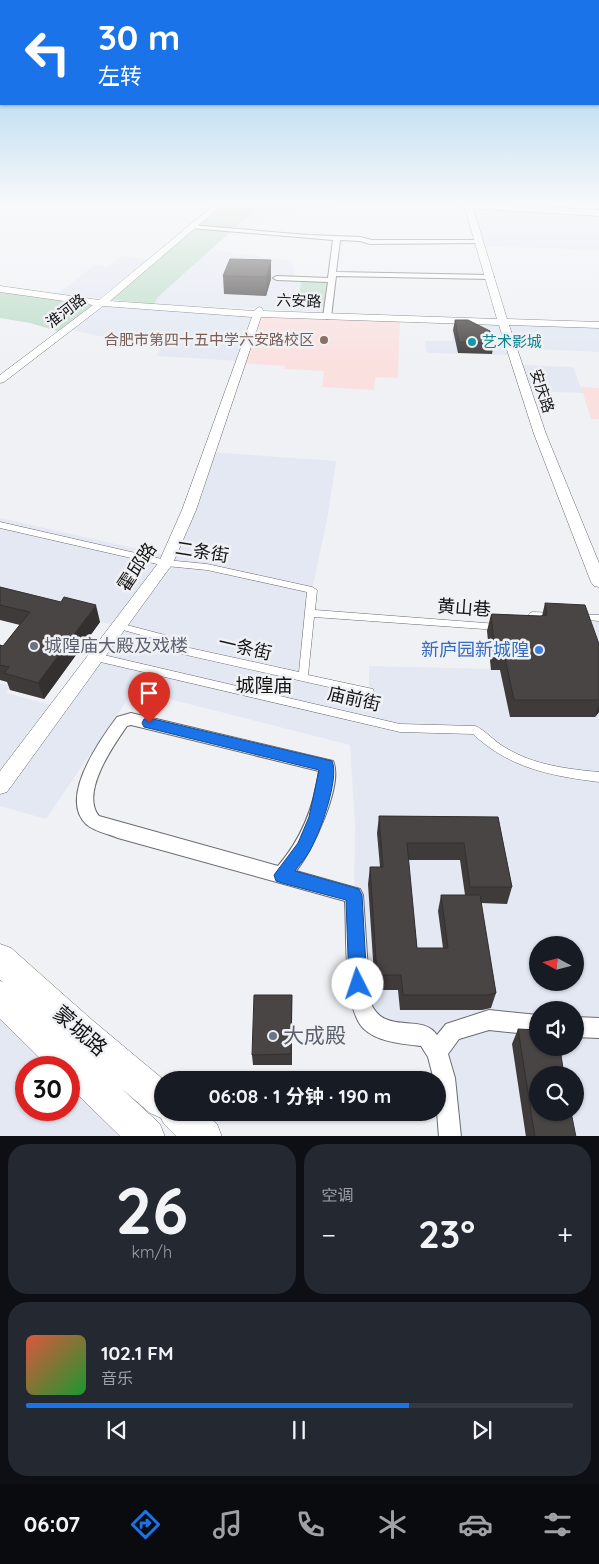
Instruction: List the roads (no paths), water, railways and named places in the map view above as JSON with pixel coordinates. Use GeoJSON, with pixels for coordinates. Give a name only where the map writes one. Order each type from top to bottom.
{"type":"FeatureCollection","features":[{"type":"Feature","properties":{"kind":"main road","name":"蒙城路"},"geometry":{"type":"LineString","coordinates":[[0,959],[79,1031],[154,1094]]}},
{"type":"Feature","properties":{"kind":"main road","name":"蒙城路"},"geometry":{"type":"LineString","coordinates":[[0,997],[147,1136]]}},
{"type":"Feature","properties":{"kind":"main road"},"geometry":{"type":"LineString","coordinates":[[186,1121],[204,1136]]}},
{"type":"Feature","properties":{"kind":"street","name":"淮河路"},"geometry":{"type":"LineString","coordinates":[[0,380],[104,301],[155,258]]}},
{"type":"Feature","properties":{"kind":"street"},"geometry":{"type":"LineString","coordinates":[[327,314],[334,258]]}},
{"type":"Feature","properties":{"kind":"street","name":"安庆路"},"geometry":{"type":"LineString","coordinates":[[485,258],[540,434],[599,582]]}},
{"type":"Feature","properties":{"kind":"street"},"geometry":{"type":"LineString","coordinates":[[277,278],[490,277]]}},
{"type":"Feature","properties":{"kind":"street","name":"六安路"},"geometry":{"type":"LineString","coordinates":[[0,288],[104,301],[258,312],[599,324]]}},
{"type":"Feature","properties":{"kind":"street","name":"霍邱路"},"geometry":{"type":"LineString","coordinates":[[0,786],[166,563],[188,510],[258,312]]}},
{"type":"Feature","properties":{"kind":"street","name":"二条街"},"geometry":{"type":"LineString","coordinates":[[2,528],[166,563],[207,567],[312,590],[310,613]]}},
{"type":"Feature","properties":{"kind":"street"},"geometry":{"type":"LineString","coordinates":[[303,678],[310,613]]}},
{"type":"Feature","properties":{"kind":"street","name":"黄山巷"},"geometry":{"type":"LineString","coordinates":[[310,613],[509,627]]}},
{"type":"Feature","properties":{"kind":"street"},"geometry":{"type":"LineString","coordinates":[[527,628],[536,628],[533,615],[599,618]]}},
{"type":"Feature","properties":{"kind":"street","name":"一条街"},"geometry":{"type":"LineString","coordinates":[[118,626],[166,639],[173,648],[369,692]]}},
{"type":"Feature","properties":{"kind":"street","name":"庙前街"},"geometry":{"type":"LineString","coordinates":[[95,658],[400,728],[474,730],[486,743],[519,762],[557,772],[599,777]]}},
{"type":"Feature","properties":{"kind":"street"},"geometry":{"type":"LineString","coordinates":[[282,875],[304,847],[316,817],[326,779],[327,766],[131,719],[122,721],[107,742],[85,789],[86,811],[93,820],[118,830],[354,895],[360,1001],[365,1014],[373,1024],[404,1035],[426,1036],[437,1052],[444,1078],[450,1136]]}},
{"type":"Feature","properties":{"kind":"street"},"geometry":{"type":"LineString","coordinates":[[437,1052],[453,1031],[489,1020],[529,1024]]}},
{"type":"Feature","properties":{"kind":"street"},"geometry":{"type":"LineString","coordinates":[[584,1027],[599,1028]]}},
{"type":"Feature","properties":{"kind":"place","name":"合肥市第四十五中学六安路校区"},"geometry":{"type":"Point","coordinates":[324,340]}},
{"type":"Feature","properties":{"kind":"place","name":"艺术影城"},"geometry":{"type":"Point","coordinates":[472,342]}},
{"type":"Feature","properties":{"kind":"place","name":"城隍庙大殿及戏楼"},"geometry":{"type":"Point","coordinates":[34,646]}},
{"type":"Feature","properties":{"kind":"place","name":"新庐园新城隍"},"geometry":{"type":"Point","coordinates":[539,650]}},
{"type":"Feature","properties":{"kind":"place","name":"大成殿"},"geometry":{"type":"Point","coordinates":[273,1036]}},
{"type":"Feature","properties":{"kind":"district","name":"城隍庙"},"geometry":{"type":"Point","coordinates":[264,685]}}]}
